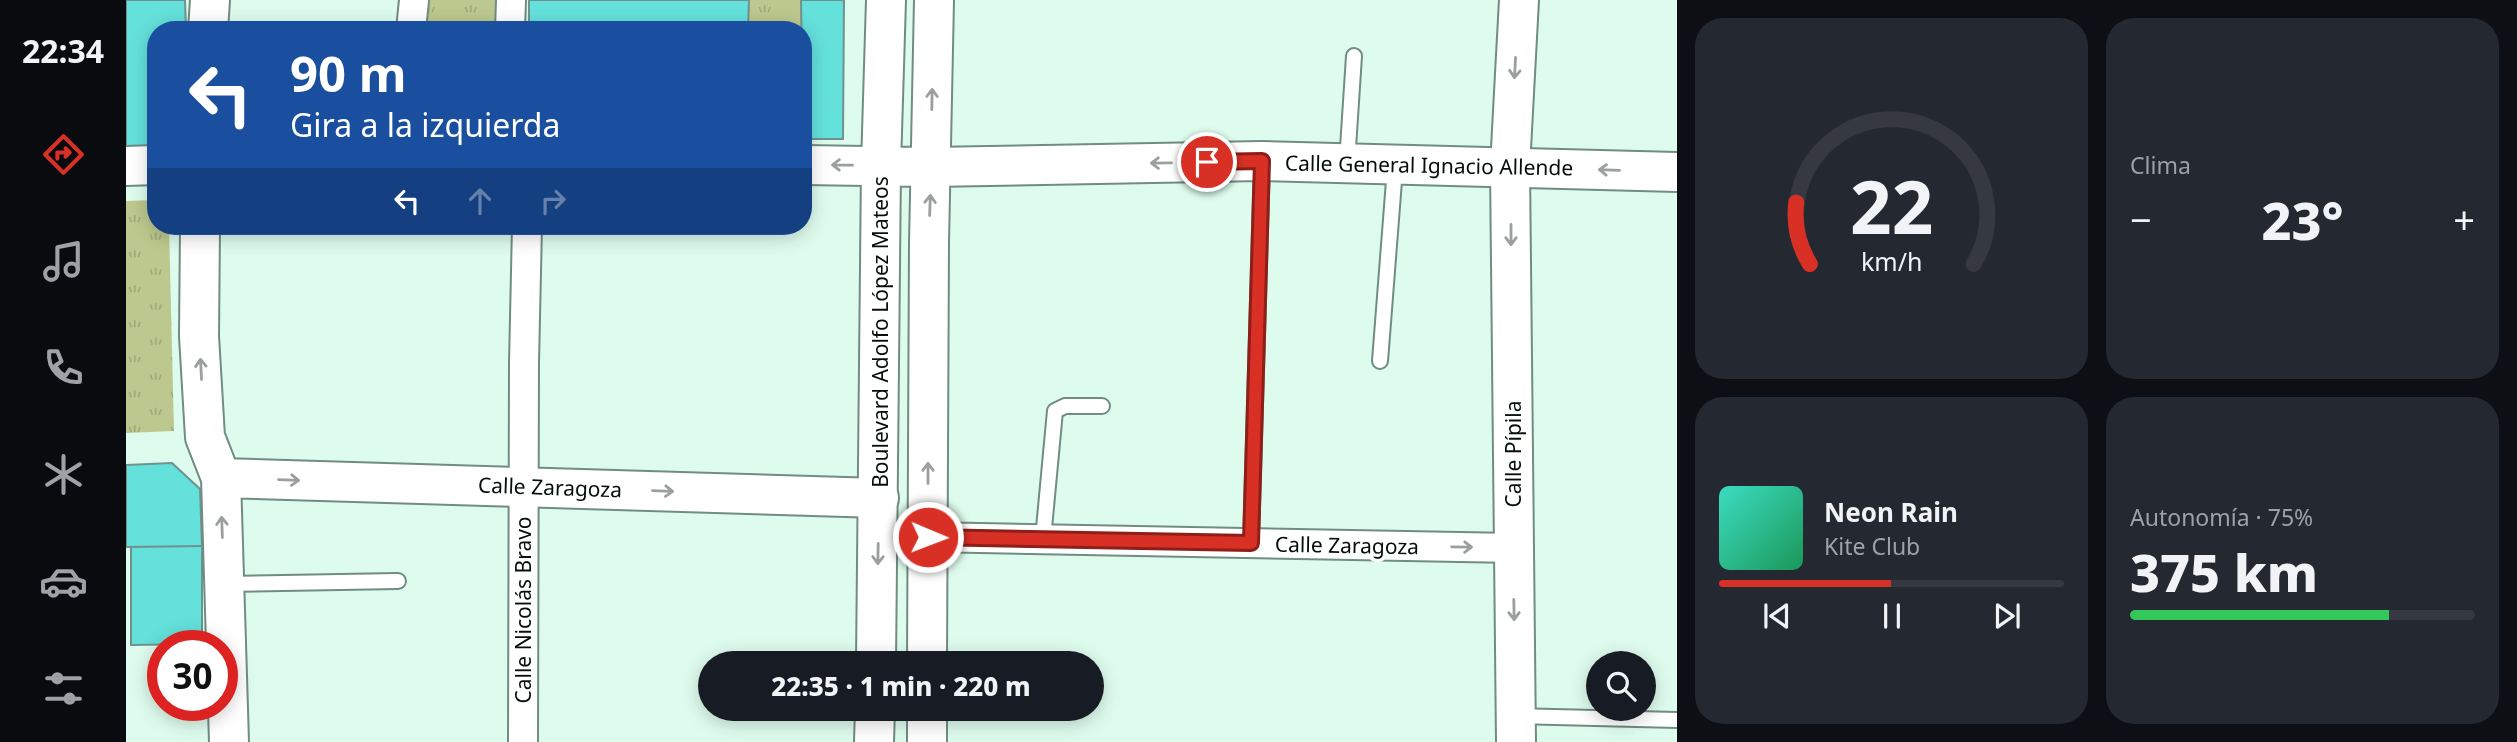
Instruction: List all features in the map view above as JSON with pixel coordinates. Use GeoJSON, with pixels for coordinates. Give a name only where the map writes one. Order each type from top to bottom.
{"type":"FeatureCollection","features":[{"type":"Feature","properties":{"kind":"main road"},"geometry":{"type":"LineString","coordinates":[[209,21],[210,0]]}},
{"type":"Feature","properties":{"kind":"main road","name":"Boulevard Adolfo López Mateos"},"geometry":{"type":"LineString","coordinates":[[876,651],[881,166],[886,0]]}},
{"type":"Feature","properties":{"kind":"main road"},"geometry":{"type":"LineString","coordinates":[[927,651],[934,0]]}},
{"type":"Feature","properties":{"kind":"main road","name":"Calle Pípila"},"geometry":{"type":"LineString","coordinates":[[1515,729],[1510,167],[1519,0]]}},
{"type":"Feature","properties":{"kind":"main road","name":"Calle General Ignacio Allende"},"geometry":{"type":"LineString","coordinates":[[812,165],[932,167],[1262,161],[1677,172]]}},
{"type":"Feature","properties":{"kind":"main road"},"geometry":{"type":"LineString","coordinates":[[126,166],[147,165]]}},
{"type":"Feature","properties":{"kind":"main road"},"geometry":{"type":"LineString","coordinates":[[200,235],[199,336],[205,437],[221,478],[229,742]]}},
{"type":"Feature","properties":{"kind":"main road","name":"Calle Zaragoza"},"geometry":{"type":"LineString","coordinates":[[221,478],[879,498]]}},
{"type":"Feature","properties":{"kind":"main road"},"geometry":{"type":"LineString","coordinates":[[874,742],[875,721]]}},
{"type":"Feature","properties":{"kind":"main road"},"geometry":{"type":"LineString","coordinates":[[927,721],[927,742]]}},
{"type":"Feature","properties":{"kind":"street"},"geometry":{"type":"LineString","coordinates":[[412,21],[414,0]]}},
{"type":"Feature","properties":{"kind":"street"},"geometry":{"type":"LineString","coordinates":[[510,21],[511,0]]}},
{"type":"Feature","properties":{"kind":"street","name":"Calle Nicolás Bravo"},"geometry":{"type":"LineString","coordinates":[[523,742],[527,235]]}},
{"type":"Feature","properties":{"kind":"street","name":"Calle Zaragoza"},"geometry":{"type":"LineString","coordinates":[[928,537],[1514,548]]}},
{"type":"Feature","properties":{"kind":"lane"},"geometry":{"type":"LineString","coordinates":[[1347,163],[1354,56]]}},
{"type":"Feature","properties":{"kind":"lane"},"geometry":{"type":"LineString","coordinates":[[1251,543],[1262,161]]}},
{"type":"Feature","properties":{"kind":"lane"},"geometry":{"type":"LineString","coordinates":[[1380,362],[1396,164]]}},
{"type":"Feature","properties":{"kind":"lane"},"geometry":{"type":"LineString","coordinates":[[1043,539],[1055,411],[1065,406],[1102,406]]}},
{"type":"Feature","properties":{"kind":"lane"},"geometry":{"type":"LineString","coordinates":[[224,584],[398,581]]}},
{"type":"Feature","properties":{"kind":"lane"},"geometry":{"type":"LineString","coordinates":[[1515,729],[1677,720]]}},
{"type":"Feature","properties":{"kind":"green space"},"geometry":{"type":"Polygon","coordinates":[[[424,0],[502,0],[501,21],[423,21],[424,0]]]}},
{"type":"Feature","properties":{"kind":"green space"},"geometry":{"type":"Polygon","coordinates":[[[749,0],[801,0],[801,21],[748,21],[749,0]]]}},
{"type":"Feature","properties":{"kind":"green space"},"geometry":{"type":"Polygon","coordinates":[[[147,200],[147,235],[169,235],[174,431],[126,433],[126,201],[147,200]]]}},
{"type":"Feature","properties":{"kind":"building"},"geometry":{"type":"Polygon","coordinates":[[[126,0],[185,0],[186,21],[147,21],[147,147],[126,148],[126,0]]]}},
{"type":"Feature","properties":{"kind":"building"},"geometry":{"type":"Polygon","coordinates":[[[529,0],[749,0],[748,21],[529,21],[529,0]]]}},
{"type":"Feature","properties":{"kind":"building"},"geometry":{"type":"Polygon","coordinates":[[[801,0],[844,0],[843,139],[812,139],[812,21],[801,21],[801,0]]]}},
{"type":"Feature","properties":{"kind":"building"},"geometry":{"type":"Polygon","coordinates":[[[172,463],[200,489],[202,546],[126,547],[126,465],[172,463]]]}},
{"type":"Feature","properties":{"kind":"building"},"geometry":{"type":"Polygon","coordinates":[[[202,546],[202,630],[147,630],[147,645],[131,645],[131,547],[202,546]]]}},
{"type":"Feature","properties":{"kind":"route"},"geometry":{"type":"LineString","coordinates":[[928,537],[1251,543],[1262,161],[1207,162]]}}]}
